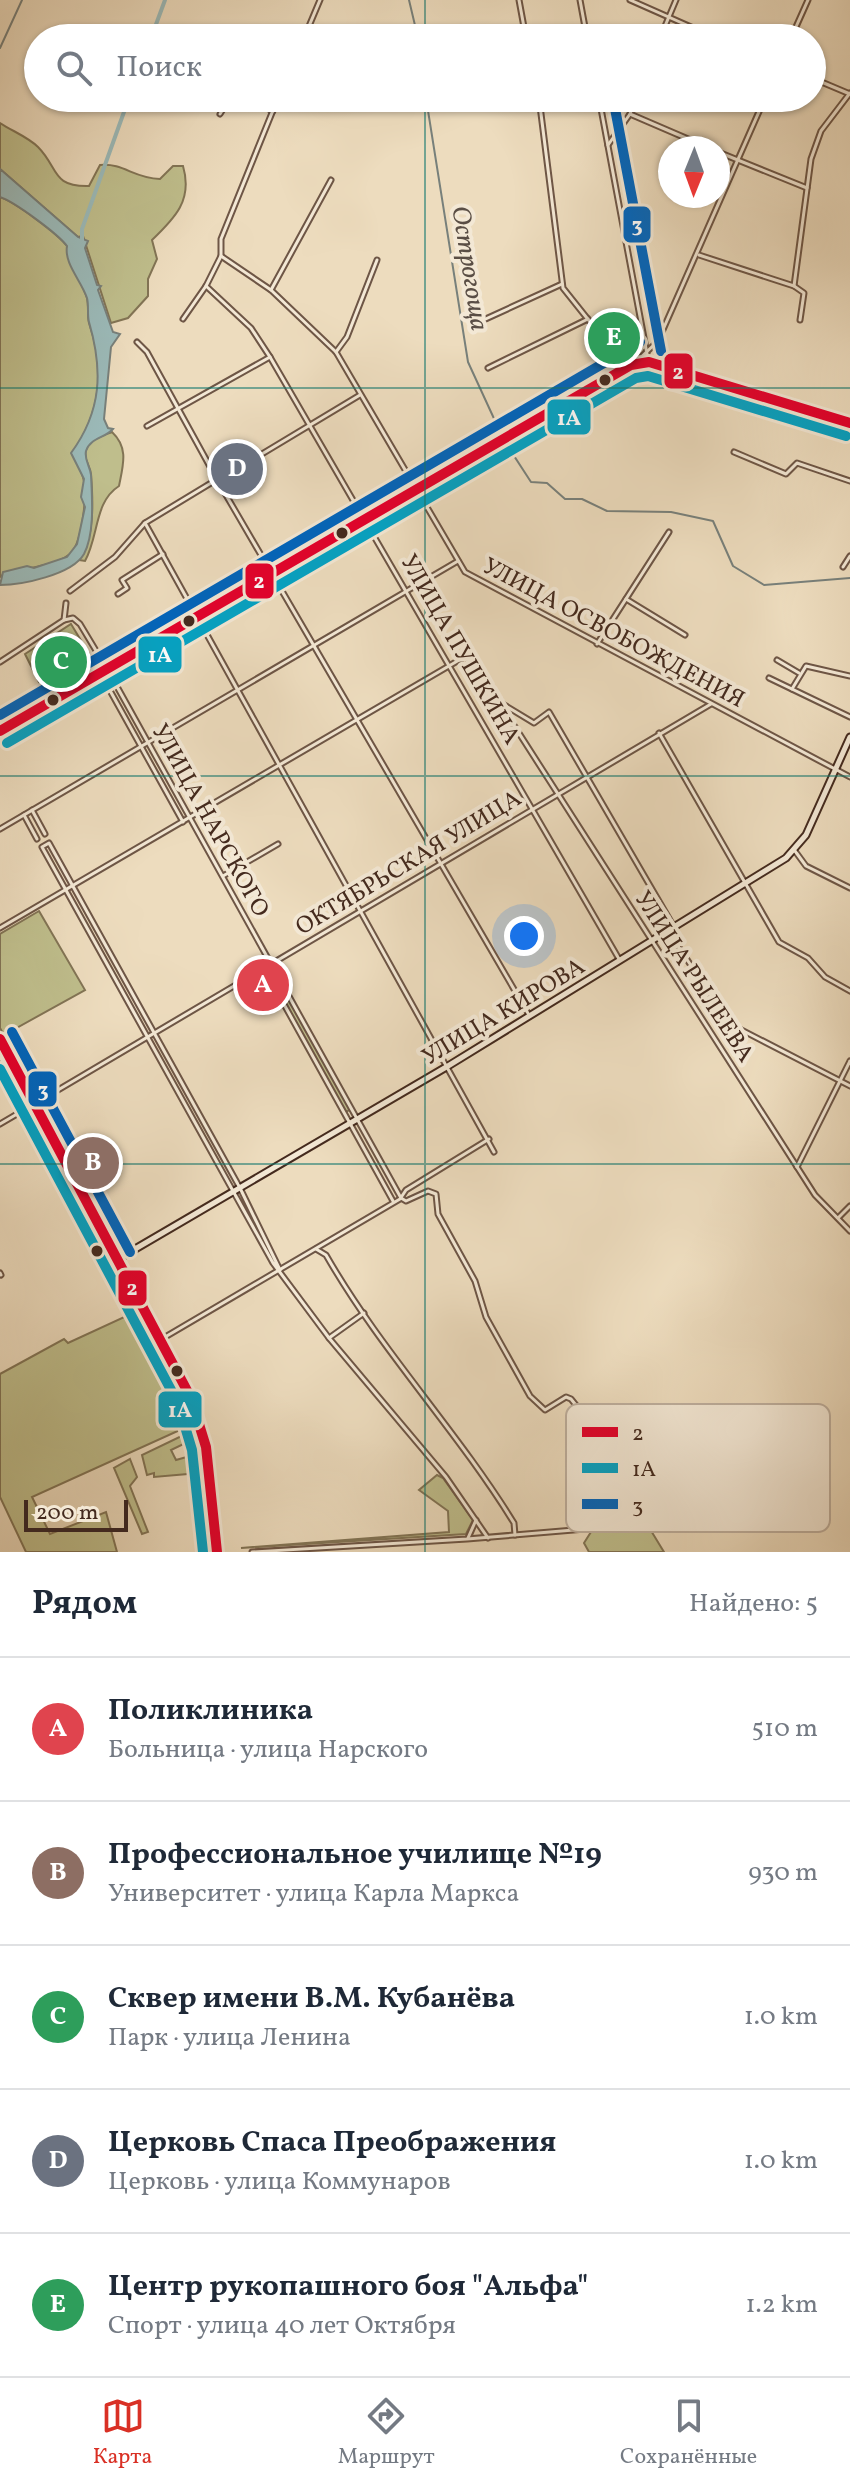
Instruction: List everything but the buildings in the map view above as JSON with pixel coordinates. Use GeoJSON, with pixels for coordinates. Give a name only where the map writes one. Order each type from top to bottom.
{"type":"FeatureCollection","features":[{"type":"Feature","properties":{"kind":"main road"},"geometry":{"type":"LineString","coordinates":[[0,731],[633,364],[652,363],[850,423]]}},
{"type":"Feature","properties":{"kind":"main road"},"geometry":{"type":"LineString","coordinates":[[795,851],[850,737]]}},
{"type":"Feature","properties":{"kind":"main road","name":"УЛИЦА КИРОВА"},"geometry":{"type":"LineString","coordinates":[[116,1257],[448,1066],[795,851]]}},
{"type":"Feature","properties":{"kind":"main road"},"geometry":{"type":"LineString","coordinates":[[0,1039],[106,1248],[116,1257],[201,1423],[217,1552]]}},
{"type":"Feature","properties":{"kind":"main road"},"geometry":{"type":"LineString","coordinates":[[7,1052],[0,1056],[32,1106]]}},
{"type":"Feature","properties":{"kind":"street"},"geometry":{"type":"LineString","coordinates":[[310,24],[320,0]]}},
{"type":"Feature","properties":{"kind":"street"},"geometry":{"type":"LineString","coordinates":[[519,0],[523,24]]}},
{"type":"Feature","properties":{"kind":"street"},"geometry":{"type":"LineString","coordinates":[[580,0],[584,24]]}},
{"type":"Feature","properties":{"kind":"street"},"geometry":{"type":"LineString","coordinates":[[630,0],[682,24]]}},
{"type":"Feature","properties":{"kind":"street"},"geometry":{"type":"LineString","coordinates":[[666,24],[676,0]]}},
{"type":"Feature","properties":{"kind":"street"},"geometry":{"type":"LineString","coordinates":[[797,24],[808,0]]}},
{"type":"Feature","properties":{"kind":"street"},"geometry":{"type":"LineString","coordinates":[[794,286],[811,159],[821,131],[850,94],[826,84]]}},
{"type":"Feature","properties":{"kind":"street"},"geometry":{"type":"LineString","coordinates":[[183,319],[206,286],[221,256],[221,239],[273,112]]}},
{"type":"Feature","properties":{"kind":"street"},"geometry":{"type":"LineString","coordinates":[[541,112],[562,284],[626,367]]}},
{"type":"Feature","properties":{"kind":"street"},"geometry":{"type":"LineString","coordinates":[[602,112],[647,354],[652,363]]}},
{"type":"Feature","properties":{"kind":"street"},"geometry":{"type":"LineString","coordinates":[[633,364],[658,341],[699,255],[759,112]]}},
{"type":"Feature","properties":{"kind":"street"},"geometry":{"type":"LineString","coordinates":[[608,145],[618,126],[630,114],[681,136]]}},
{"type":"Feature","properties":{"kind":"street"},"geometry":{"type":"LineString","coordinates":[[730,157],[807,188]]}},
{"type":"Feature","properties":{"kind":"street"},"geometry":{"type":"LineString","coordinates":[[271,290],[331,180]]}},
{"type":"Feature","properties":{"kind":"street"},"geometry":{"type":"LineString","coordinates":[[699,255],[794,286],[804,293],[800,320]]}},
{"type":"Feature","properties":{"kind":"street","name":"УЛИЦА ОСВОБОЖДЕНИЯ"},"geometry":{"type":"LineString","coordinates":[[221,256],[271,290],[336,352],[458,561],[475,580],[850,777]]}},
{"type":"Feature","properties":{"kind":"street"},"geometry":{"type":"LineString","coordinates":[[336,352],[347,337],[377,260]]}},
{"type":"Feature","properties":{"kind":"street"},"geometry":{"type":"LineString","coordinates":[[479,322],[562,284]]}},
{"type":"Feature","properties":{"kind":"street","name":"УЛИЦА ПУШКИНА"},"geometry":{"type":"LineString","coordinates":[[206,286],[251,328],[270,357],[620,961]]}},
{"type":"Feature","properties":{"kind":"street"},"geometry":{"type":"LineString","coordinates":[[488,368],[588,319]]}},
{"type":"Feature","properties":{"kind":"street"},"geometry":{"type":"LineString","coordinates":[[137,342],[147,352],[529,1016]]}},
{"type":"Feature","properties":{"kind":"street"},"geometry":{"type":"LineString","coordinates":[[645,362],[647,354]]}},
{"type":"Feature","properties":{"kind":"street"},"geometry":{"type":"LineString","coordinates":[[147,426],[270,357]]}},
{"type":"Feature","properties":{"kind":"street"},"geometry":{"type":"LineString","coordinates":[[70,591],[115,557],[145,523],[215,482],[227,460],[239,456],[247,463],[360,395]]}},
{"type":"Feature","properties":{"kind":"street"},"geometry":{"type":"LineString","coordinates":[[734,452],[786,474],[797,463],[850,481]]}},
{"type":"Feature","properties":{"kind":"street"},"geometry":{"type":"LineString","coordinates":[[145,523],[494,1152]]}},
{"type":"Feature","properties":{"kind":"street"},"geometry":{"type":"LineString","coordinates":[[597,644],[669,532]]}},
{"type":"Feature","properties":{"kind":"street"},"geometry":{"type":"LineString","coordinates":[[118,594],[127,588],[122,580],[163,554]]}},
{"type":"Feature","properties":{"kind":"street"},"geometry":{"type":"LineString","coordinates":[[843,567],[850,556]]}},
{"type":"Feature","properties":{"kind":"street"},"geometry":{"type":"LineString","coordinates":[[0,829],[458,561]]}},
{"type":"Feature","properties":{"kind":"street"},"geometry":{"type":"LineString","coordinates":[[626,599],[685,635]]}},
{"type":"Feature","properties":{"kind":"street"},"geometry":{"type":"LineString","coordinates":[[0,662],[64,620],[66,603]]}},
{"type":"Feature","properties":{"kind":"street","name":"УЛИЦА НАРСКОГО"},"geometry":{"type":"LineString","coordinates":[[64,620],[73,618],[80,624],[401,1198]]}},
{"type":"Feature","properties":{"kind":"street","name":"УЛИЦА РЫЛЕЕВА"},"geometry":{"type":"LineString","coordinates":[[450,665],[468,657],[815,1195],[850,1231]]}},
{"type":"Feature","properties":{"kind":"street"},"geometry":{"type":"LineString","coordinates":[[777,660],[799,673]]}},
{"type":"Feature","properties":{"kind":"street"},"geometry":{"type":"LineString","coordinates":[[0,928],[450,665]]}},
{"type":"Feature","properties":{"kind":"street"},"geometry":{"type":"LineString","coordinates":[[792,689],[806,666],[850,676]]}},
{"type":"Feature","properties":{"kind":"street","name":"УЛИЦА НАРСКОГО"},"geometry":{"type":"LineString","coordinates":[[105,670],[103,678],[183,823]]}},
{"type":"Feature","properties":{"kind":"street"},"geometry":{"type":"LineString","coordinates":[[769,678],[850,717]]}},
{"type":"Feature","properties":{"kind":"street"},"geometry":{"type":"LineString","coordinates":[[499,702],[534,723],[549,712],[674,927]]}},
{"type":"Feature","properties":{"kind":"street","name":"ОКТЯБРЬСКАЯ УЛИЦА"},"geometry":{"type":"LineString","coordinates":[[0,1124],[711,704]]}},
{"type":"Feature","properties":{"kind":"street"},"geometry":{"type":"LineString","coordinates":[[659,733],[779,942],[808,958],[825,977],[850,991]]}},
{"type":"Feature","properties":{"kind":"street"},"geometry":{"type":"LineString","coordinates":[[32,810],[45,834]]}},
{"type":"Feature","properties":{"kind":"street"},"geometry":{"type":"LineString","coordinates":[[24,815],[37,839]]}},
{"type":"Feature","properties":{"kind":"street"},"geometry":{"type":"LineString","coordinates":[[280,1270],[240,1188],[49,843],[42,847],[273,1263],[329,1338],[409,1430],[488,1538]]}},
{"type":"Feature","properties":{"kind":"street"},"geometry":{"type":"LineString","coordinates":[[223,876],[278,844]]}},
{"type":"Feature","properties":{"kind":"street"},"geometry":{"type":"LineString","coordinates":[[795,851],[806,866],[850,888]]}},
{"type":"Feature","properties":{"kind":"street"},"geometry":{"type":"LineString","coordinates":[[668,931],[730,1024],[850,1086]]}},
{"type":"Feature","properties":{"kind":"street"},"geometry":{"type":"LineString","coordinates":[[104,958],[110,955]]}},
{"type":"Feature","properties":{"kind":"street"},"geometry":{"type":"LineString","coordinates":[[265,970],[394,1202]]}},
{"type":"Feature","properties":{"kind":"street"},"geometry":{"type":"LineString","coordinates":[[797,1167],[850,1061]]}},
{"type":"Feature","properties":{"kind":"street"},"geometry":{"type":"LineString","coordinates":[[401,1198],[402,1192],[489,1139]]}},
{"type":"Feature","properties":{"kind":"street"},"geometry":{"type":"LineString","coordinates":[[160,1340],[401,1198],[410,1201],[428,1191],[436,1194],[438,1214],[475,1281],[486,1317],[530,1396],[545,1410],[566,1397],[575,1404]]}},
{"type":"Feature","properties":{"kind":"street"},"geometry":{"type":"LineString","coordinates":[[838,1218],[850,1206]]}},
{"type":"Feature","properties":{"kind":"street"},"geometry":{"type":"LineString","coordinates":[[316,1249],[326,1255],[411,1382],[457,1437],[514,1523],[515,1535]]}},
{"type":"Feature","properties":{"kind":"street"},"geometry":{"type":"LineString","coordinates":[[329,1338],[364,1313]]}},
{"type":"Feature","properties":{"kind":"street"},"geometry":{"type":"LineString","coordinates":[[467,1539],[476,1520]]}},
{"type":"Feature","properties":{"kind":"street"},"geometry":{"type":"LineString","coordinates":[[252,1552],[566,1531]]}},
{"type":"Feature","properties":{"kind":"street"},"geometry":{"type":"LineString","coordinates":[[394,1544],[395,1552]]}},
{"type":"Feature","properties":{"kind":"shaded area"},"geometry":{"type":"Polygon","coordinates":[[[0,123],[34,143],[57,175],[68,183],[89,186],[100,165],[116,166],[160,179],[173,166],[183,166],[184,199],[175,216],[152,240],[157,259],[148,279],[148,296],[128,318],[111,323],[83,236],[78,237],[0,169],[0,123]]]}},
{"type":"Feature","properties":{"kind":"shaded area"},"geometry":{"type":"Polygon","coordinates":[[[0,197],[36,219],[67,246],[87,298],[98,374],[89,422],[72,453],[85,488],[83,519],[74,549],[56,562],[9,571],[0,577],[0,197]]]}},
{"type":"Feature","properties":{"kind":"shaded area"},"geometry":{"type":"Polygon","coordinates":[[[112,432],[123,451],[119,486],[105,501],[85,561],[79,560],[88,541],[92,518],[91,474],[86,450],[93,441],[112,432]]]}},
{"type":"Feature","properties":{"kind":"shaded area"},"geometry":{"type":"Polygon","coordinates":[[[71,624],[97,667],[42,699],[42,688],[25,654],[71,624]]]}},
{"type":"Feature","properties":{"kind":"shaded area"},"geometry":{"type":"Polygon","coordinates":[[[39,911],[85,990],[4,1035],[0,1028],[0,934],[39,911]]]}},
{"type":"Feature","properties":{"kind":"shaded area"},"geometry":{"type":"Polygon","coordinates":[[[284,991],[350,1110],[345,1112],[280,993],[284,991]]]}},
{"type":"Feature","properties":{"kind":"shaded area"},"geometry":{"type":"Polygon","coordinates":[[[135,1312],[191,1425],[32,1497],[50,1534],[106,1512],[117,1552],[26,1552],[0,1497],[0,1374],[64,1339],[68,1343],[135,1312]]]}},
{"type":"Feature","properties":{"kind":"shaded area"},"geometry":{"type":"Polygon","coordinates":[[[192,1431],[194,1439],[171,1450],[176,1460],[197,1454],[199,1473],[147,1475],[142,1455],[192,1431]]]}},
{"type":"Feature","properties":{"kind":"shaded area"},"geometry":{"type":"Polygon","coordinates":[[[130,1459],[137,1477],[130,1486],[148,1532],[142,1534],[114,1468],[130,1459]]]}},
{"type":"Feature","properties":{"kind":"shaded area"},"geometry":{"type":"Polygon","coordinates":[[[437,1475],[443,1478],[473,1520],[466,1534],[241,1548],[449,1532],[448,1511],[419,1490],[437,1475]]]}},
{"type":"Feature","properties":{"kind":"shaded area"},"geometry":{"type":"Polygon","coordinates":[[[591,1532],[652,1532],[664,1552],[589,1552],[584,1543],[591,1532]]]}},
{"type":"Feature","properties":{"kind":"water"},"geometry":{"type":"Polygon","coordinates":[[[0,169],[78,237],[88,241],[85,248],[97,285],[101,286],[98,290],[113,332],[120,334],[111,347],[104,419],[108,428],[113,429],[91,443],[86,451],[91,475],[92,515],[88,546],[78,561],[58,573],[33,581],[0,585],[3,572],[27,566],[34,568],[67,557],[77,544],[85,507],[81,497],[84,479],[71,453],[89,422],[98,373],[87,298],[70,266],[67,246],[36,219],[0,197],[0,169]]]}},
{"type":"Feature","properties":{"kind":"waterway","name":"Острогоща"},"geometry":{"type":"LineString","coordinates":[[0,48],[22,0]]}},
{"type":"Feature","properties":{"kind":"waterway"},"geometry":{"type":"LineString","coordinates":[[156,24],[165,0]]}},
{"type":"Feature","properties":{"kind":"waterway","name":"Острогоща"},"geometry":{"type":"LineString","coordinates":[[409,0],[415,24]]}},
{"type":"Feature","properties":{"kind":"waterway"},"geometry":{"type":"LineString","coordinates":[[82,242],[82,229],[124,112]]}},
{"type":"Feature","properties":{"kind":"waterway","name":"Острогоща"},"geometry":{"type":"LineString","coordinates":[[428,112],[468,362],[502,436]]}},
{"type":"Feature","properties":{"kind":"waterway","name":"Острогоща"},"geometry":{"type":"LineString","coordinates":[[507,445],[531,482],[547,483],[565,499],[582,499],[607,511],[671,512],[713,521],[733,566],[764,585],[850,578]]}},
{"type":"Feature","properties":{"kind":"transit line","name":"3"},"geometry":{"type":"LineString","coordinates":[[616,112],[661,351]]}},
{"type":"Feature","properties":{"kind":"transit line","name":"3"},"geometry":{"type":"LineString","coordinates":[[0,715],[640,342]]}},
{"type":"Feature","properties":{"kind":"transit line","name":"2"},"geometry":{"type":"LineString","coordinates":[[0,731],[631,365],[649,362],[850,423]]}},
{"type":"Feature","properties":{"kind":"transit line","name":"1А"},"geometry":{"type":"LineString","coordinates":[[7,743],[636,378],[648,376],[846,436]]}},
{"type":"Feature","properties":{"kind":"transit line","name":"3"},"geometry":{"type":"LineString","coordinates":[[12,1032],[130,1252]]}},
{"type":"Feature","properties":{"kind":"transit line","name":"2"},"geometry":{"type":"LineString","coordinates":[[0,1039],[191,1398],[206,1447],[217,1552]]}},
{"type":"Feature","properties":{"kind":"transit line","name":"1А"},"geometry":{"type":"LineString","coordinates":[[0,1069],[178,1403],[192,1450],[203,1552]]}},
{"type":"Feature","properties":{"kind":"place","name":"Центр рукопашного боя \"Альфа\""},"geometry":{"type":"Point","coordinates":[614,338]}},
{"type":"Feature","properties":{"kind":"place","name":"Церковь Спаса Преображения"},"geometry":{"type":"Point","coordinates":[237,469]}},
{"type":"Feature","properties":{"kind":"place","name":"Сквер имени В.М. Кубанёва"},"geometry":{"type":"Point","coordinates":[61,662]}},
{"type":"Feature","properties":{"kind":"place","name":"Поликлиника"},"geometry":{"type":"Point","coordinates":[263,985]}},
{"type":"Feature","properties":{"kind":"place","name":"Профессиональное училище №19"},"geometry":{"type":"Point","coordinates":[93,1163]}}]}
